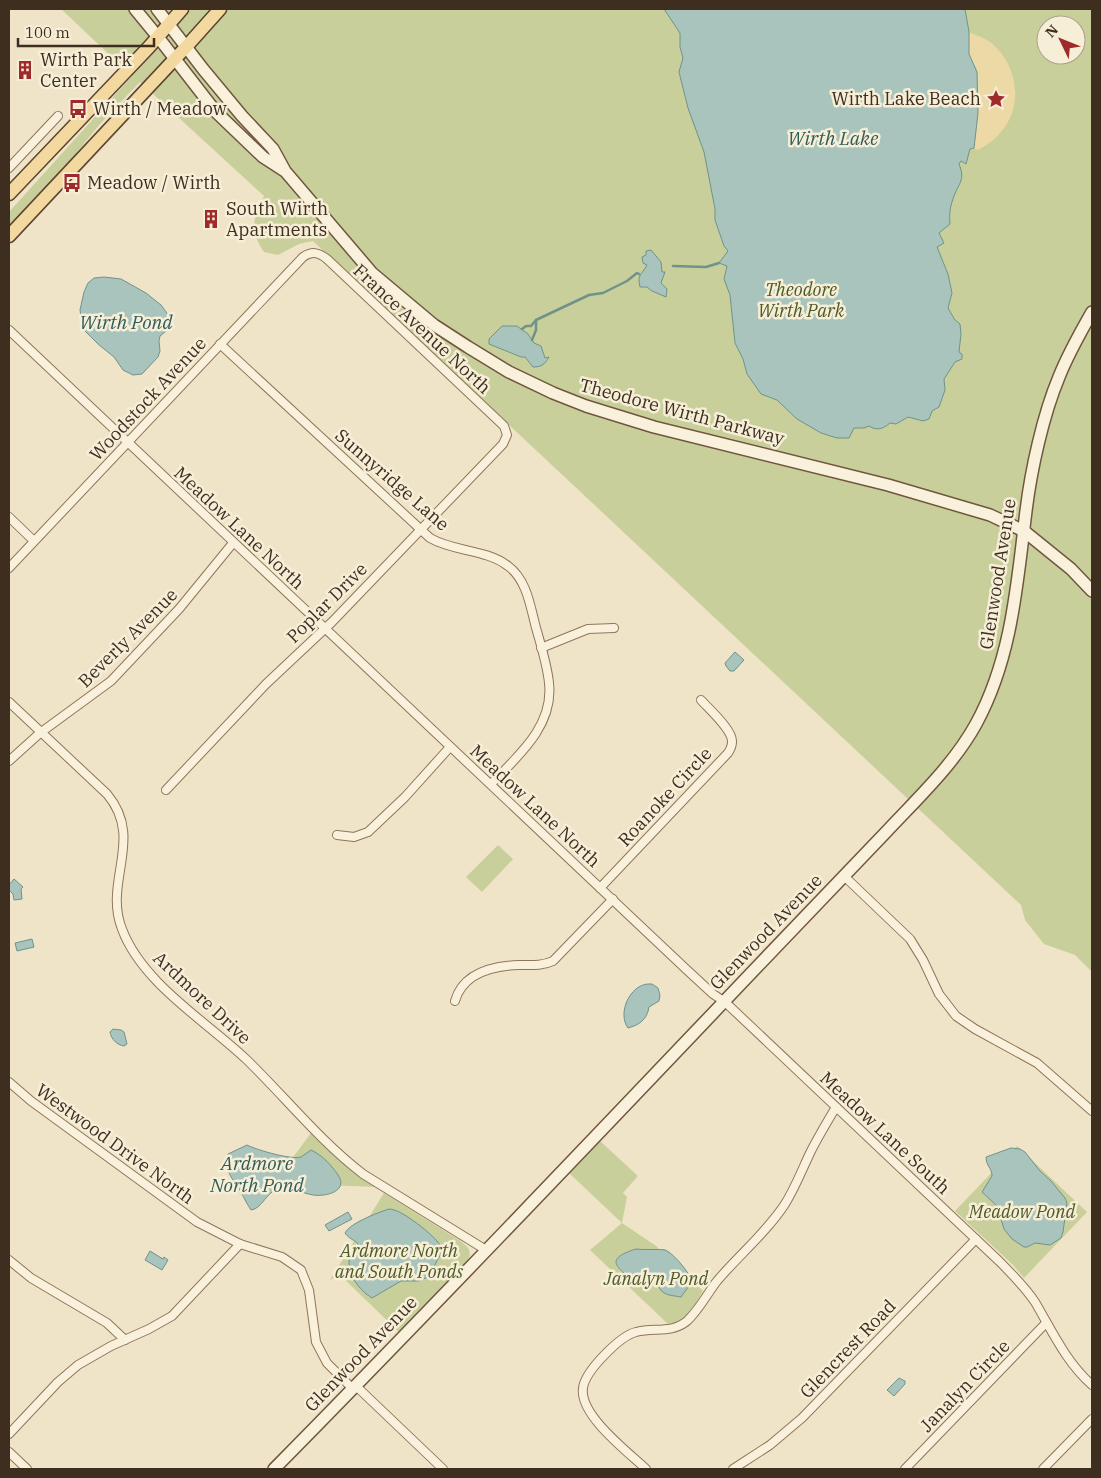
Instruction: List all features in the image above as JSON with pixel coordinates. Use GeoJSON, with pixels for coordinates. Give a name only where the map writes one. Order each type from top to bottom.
{"type":"FeatureCollection","features":[{"type":"Feature","properties":{"kind":"main road"},"geometry":{"type":"LineString","coordinates":[[9,194],[182,9]]}},
{"type":"Feature","properties":{"kind":"main road"},"geometry":{"type":"LineString","coordinates":[[9,236],[220,9]]}},
{"type":"Feature","properties":{"kind":"street","name":"Theodore Wirth Parkway"},"geometry":{"type":"LineString","coordinates":[[135,9],[216,112],[263,157],[284,171]]}},
{"type":"Feature","properties":{"kind":"street","name":"Theodore Wirth Parkway"},"geometry":{"type":"LineString","coordinates":[[157,9],[242,116],[273,149],[284,171],[372,273],[434,325],[468,347],[509,372],[586,406],[654,426],[939,499],[990,515],[1024,531],[1071,569],[1092,591]]}},
{"type":"Feature","properties":{"kind":"street"},"geometry":{"type":"LineString","coordinates":[[9,168],[58,116]]}},
{"type":"Feature","properties":{"kind":"street","name":"Woodstock Avenue"},"geometry":{"type":"LineString","coordinates":[[9,568],[303,257],[311,253]]}},
{"type":"Feature","properties":{"kind":"street","name":"France Avenue North"},"geometry":{"type":"LineString","coordinates":[[311,253],[320,254],[326,259],[500,422],[507,435]]}},
{"type":"Feature","properties":{"kind":"street","name":"Glenwood Avenue"},"geometry":{"type":"LineString","coordinates":[[274,1469],[725,1002],[943,770],[958,751],[976,723],[995,681],[1002,660],[1011,622],[1032,476],[1050,401],[1065,361],[1092,312]]}},
{"type":"Feature","properties":{"kind":"street","name":"Meadow Lane North"},"geometry":{"type":"LineString","coordinates":[[9,330],[613,900]]}},
{"type":"Feature","properties":{"kind":"street","name":"Sunnyridge Lane"},"geometry":{"type":"LineString","coordinates":[[220,344],[420,530],[436,542],[490,557],[506,564],[522,583],[549,682],[549,703],[534,738],[491,784]]}},
{"type":"Feature","properties":{"kind":"street","name":"Poplar Drive"},"geometry":{"type":"LineString","coordinates":[[166,790],[266,684],[325,629],[503,444],[507,435]]}},
{"type":"Feature","properties":{"kind":"street"},"geometry":{"type":"LineString","coordinates":[[9,517],[34,541]]}},
{"type":"Feature","properties":{"kind":"street","name":"Beverly Avenue"},"geometry":{"type":"LineString","coordinates":[[9,761],[40,733],[111,681],[179,609],[233,543]]}},
{"type":"Feature","properties":{"kind":"street"},"geometry":{"type":"LineString","coordinates":[[541,648],[588,629],[614,628]]}},
{"type":"Feature","properties":{"kind":"street","name":"Roanoke Circle"},"geometry":{"type":"LineString","coordinates":[[600,888],[728,753],[732,741],[729,732],[701,700]]}},
{"type":"Feature","properties":{"kind":"street","name":"Ardmore Drive"},"geometry":{"type":"LineString","coordinates":[[9,702],[107,794],[117,807],[124,825],[125,834],[117,893],[118,914],[127,940],[148,971],[180,1002],[246,1059],[321,1137],[350,1164],[363,1174],[486,1250]]}},
{"type":"Feature","properties":{"kind":"street","name":"Meadow Lane North"},"geometry":{"type":"LineString","coordinates":[[337,835],[354,837],[368,832],[410,791],[450,747]]}},
{"type":"Feature","properties":{"kind":"street"},"geometry":{"type":"LineString","coordinates":[[844,876],[910,939],[923,960],[939,994],[956,1016],[975,1029],[1037,1063],[1092,1111]]}},
{"type":"Feature","properties":{"kind":"street"},"geometry":{"type":"LineString","coordinates":[[455,1001],[460,988],[471,978],[483,972],[508,966],[546,964],[554,960],[613,900],[713,994],[725,1002]]}},
{"type":"Feature","properties":{"kind":"street","name":"Meadow Lane South"},"geometry":{"type":"LineString","coordinates":[[725,1002],[976,1239],[1024,1287],[1067,1357],[1092,1385]]}},
{"type":"Feature","properties":{"kind":"street","name":"Westwood Drive North"},"geometry":{"type":"LineString","coordinates":[[9,1082],[31,1101],[198,1222],[240,1244],[282,1257],[301,1270],[309,1290],[316,1342],[327,1363],[443,1469]]}},
{"type":"Feature","properties":{"kind":"street"},"geometry":{"type":"LineString","coordinates":[[646,1469],[588,1413],[582,1389],[585,1380],[610,1351],[629,1335],[641,1331],[672,1329],[692,1316],[717,1281],[785,1204],[836,1107]]}},
{"type":"Feature","properties":{"kind":"street","name":"Glencrest Road"},"geometry":{"type":"LineString","coordinates":[[733,1469],[770,1445],[802,1418],[976,1239]]}},
{"type":"Feature","properties":{"kind":"street"},"geometry":{"type":"LineString","coordinates":[[9,1434],[68,1373],[91,1357],[172,1316],[240,1244]]}},
{"type":"Feature","properties":{"kind":"street"},"geometry":{"type":"LineString","coordinates":[[9,1260],[31,1278],[114,1328],[125,1340]]}},
{"type":"Feature","properties":{"kind":"street","name":"Janalyn Circle"},"geometry":{"type":"LineString","coordinates":[[905,1469],[1046,1323]]}},
{"type":"Feature","properties":{"kind":"street"},"geometry":{"type":"LineString","coordinates":[[1043,1469],[1092,1419]]}},
{"type":"Feature","properties":{"kind":"street"},"geometry":{"type":"LineString","coordinates":[[9,1452],[27,1469]]}},
{"type":"Feature","properties":{"kind":"green space","name":"Theodore Wirth Park"},"geometry":{"type":"Polygon","coordinates":[[[61,9],[1092,9],[1092,972],[1075,955],[1044,944],[1025,920],[1021,905],[313,241],[299,244],[278,255],[264,252],[255,236],[254,224],[264,196],[140,82],[100,124],[64,168],[9,227],[9,212],[132,76],[61,9]]]}},
{"type":"Feature","properties":{"kind":"green space"},"geometry":{"type":"Polygon","coordinates":[[[498,845],[513,859],[482,892],[466,877],[498,845]]]}},
{"type":"Feature","properties":{"kind":"green space"},"geometry":{"type":"Polygon","coordinates":[[[311,1133],[349,1169],[376,1187],[274,1183],[311,1133]]]}},
{"type":"Feature","properties":{"kind":"green space"},"geometry":{"type":"Polygon","coordinates":[[[600,1141],[638,1176],[623,1193],[627,1197],[622,1223],[569,1173],[600,1141]]]}},
{"type":"Feature","properties":{"kind":"green space","name":"Meadow Pond"},"geometry":{"type":"Polygon","coordinates":[[[1017,1146],[1087,1212],[1024,1278],[1013,1265],[955,1211],[1017,1146]]]}},
{"type":"Feature","properties":{"kind":"green space","name":"Ardmore North and South Ponds"},"geometry":{"type":"Polygon","coordinates":[[[384,1193],[459,1240],[470,1252],[467,1261],[399,1332],[340,1275],[330,1280],[384,1193]]]}},
{"type":"Feature","properties":{"kind":"green space","name":"Janalyn Pond"},"geometry":{"type":"Polygon","coordinates":[[[622,1223],[656,1246],[703,1291],[689,1312],[680,1320],[668,1324],[590,1250],[622,1223]]]}},
{"type":"Feature","properties":{"kind":"sand","name":"Wirth Lake Beach"},"geometry":{"type":"Polygon","coordinates":[[[969,32],[987,40],[997,48],[1010,69],[1015,93],[1014,105],[1004,128],[999,135],[978,150],[974,148],[978,113],[977,72],[969,54],[969,32]]]}},
{"type":"Feature","properties":{"kind":"water","name":"Wirth Lake"},"geometry":{"type":"Polygon","coordinates":[[[664,9],[965,9],[969,32],[969,54],[977,72],[978,113],[974,148],[970,149],[966,164],[961,161],[959,164],[962,174],[951,205],[950,224],[939,233],[944,243],[937,247],[948,274],[952,293],[948,308],[955,320],[960,324],[959,352],[962,354],[962,359],[955,362],[944,379],[945,390],[939,407],[932,411],[929,419],[923,421],[908,417],[896,424],[890,423],[880,429],[869,426],[854,428],[849,438],[837,438],[821,433],[797,419],[777,400],[761,394],[747,374],[743,359],[735,343],[730,295],[724,279],[727,266],[719,263],[728,251],[724,246],[715,220],[715,209],[704,152],[688,108],[679,72],[683,58],[680,47],[680,33],[664,9]]]}},
{"type":"Feature","properties":{"kind":"water"},"geometry":{"type":"Polygon","coordinates":[[[651,250],[661,262],[662,272],[665,272],[661,283],[667,289],[666,297],[647,287],[640,287],[639,277],[647,265],[643,263],[642,257],[646,255],[646,251],[651,250]]]}},
{"type":"Feature","properties":{"kind":"water","name":"Wirth Pond"},"geometry":{"type":"Polygon","coordinates":[[[94,278],[121,279],[146,293],[161,305],[169,316],[170,325],[160,336],[158,357],[142,374],[133,375],[123,370],[114,357],[83,329],[80,310],[84,292],[88,283],[94,278]]]}},
{"type":"Feature","properties":{"kind":"water"},"geometry":{"type":"Polygon","coordinates":[[[502,326],[517,326],[528,334],[534,343],[541,346],[545,358],[549,357],[546,362],[541,366],[533,367],[525,357],[489,344],[489,339],[502,326]]]}},
{"type":"Feature","properties":{"kind":"water"},"geometry":{"type":"Polygon","coordinates":[[[735,652],[744,660],[734,671],[730,671],[725,663],[735,652]]]}},
{"type":"Feature","properties":{"kind":"water"},"geometry":{"type":"Polygon","coordinates":[[[14,879],[23,887],[21,889],[22,899],[14,900],[13,894],[9,890],[9,885],[14,879]]]}},
{"type":"Feature","properties":{"kind":"water"},"geometry":{"type":"Polygon","coordinates":[[[32,939],[34,947],[17,951],[15,943],[32,939]]]}},
{"type":"Feature","properties":{"kind":"water"},"geometry":{"type":"Polygon","coordinates":[[[648,984],[658,988],[659,1001],[649,1007],[642,1021],[628,1028],[624,1015],[627,1001],[636,989],[648,984]]]}},
{"type":"Feature","properties":{"kind":"water"},"geometry":{"type":"Polygon","coordinates":[[[113,1029],[124,1032],[127,1044],[124,1046],[115,1041],[110,1032],[113,1029]]]}},
{"type":"Feature","properties":{"kind":"water","name":"Ardmore North Pond"},"geometry":{"type":"Polygon","coordinates":[[[247,1145],[266,1152],[296,1158],[311,1150],[324,1158],[333,1168],[341,1181],[341,1185],[334,1192],[324,1195],[309,1194],[291,1189],[274,1190],[258,1207],[251,1210],[230,1174],[227,1165],[228,1154],[247,1145]]]}},
{"type":"Feature","properties":{"kind":"water","name":"Meadow Pond"},"geometry":{"type":"Polygon","coordinates":[[[1011,1148],[1020,1149],[1025,1152],[1065,1198],[1067,1203],[1063,1232],[1061,1238],[1050,1245],[1035,1243],[1024,1247],[1012,1239],[1004,1229],[997,1206],[982,1192],[992,1176],[986,1157],[1011,1148]]]}},
{"type":"Feature","properties":{"kind":"water"},"geometry":{"type":"Polygon","coordinates":[[[389,1209],[407,1216],[421,1226],[438,1242],[442,1252],[428,1277],[418,1281],[401,1281],[372,1298],[363,1291],[352,1277],[349,1260],[360,1250],[358,1244],[345,1233],[358,1222],[389,1209]]]}},
{"type":"Feature","properties":{"kind":"water"},"geometry":{"type":"Polygon","coordinates":[[[348,1212],[352,1219],[329,1231],[325,1225],[348,1212]]]}},
{"type":"Feature","properties":{"kind":"water","name":"Janalyn Pond"},"geometry":{"type":"Polygon","coordinates":[[[636,1249],[665,1250],[679,1262],[690,1277],[689,1286],[681,1297],[664,1293],[658,1285],[652,1282],[635,1285],[620,1270],[616,1261],[618,1257],[636,1249]]]}},
{"type":"Feature","properties":{"kind":"water"},"geometry":{"type":"Polygon","coordinates":[[[150,1251],[168,1260],[162,1270],[145,1260],[150,1251]]]}},
{"type":"Feature","properties":{"kind":"water"},"geometry":{"type":"Polygon","coordinates":[[[899,1378],[905,1381],[905,1384],[894,1396],[887,1390],[899,1378]]]}},
{"type":"Feature","properties":{"kind":"waterway"},"geometry":{"type":"LineString","coordinates":[[673,266],[706,267],[719,263]]}},
{"type":"Feature","properties":{"kind":"waterway"},"geometry":{"type":"LineString","coordinates":[[532,340],[536,330],[536,320],[589,295],[603,293],[627,281],[637,273],[639,274]]}},
{"type":"Feature","properties":{"kind":"waterway"},"geometry":{"type":"LineString","coordinates":[[522,329],[526,326],[531,326],[536,320]]}},
{"type":"Feature","properties":{"kind":"place","name":"Wirth Park Center"},"geometry":{"type":"Point","coordinates":[25,70]}},
{"type":"Feature","properties":{"kind":"place","name":"Wirth Lake Beach"},"geometry":{"type":"Point","coordinates":[996,99]}},
{"type":"Feature","properties":{"kind":"place","name":"Wirth / Meadow"},"geometry":{"type":"Point","coordinates":[78,109]}},
{"type":"Feature","properties":{"kind":"place","name":"Meadow / Wirth"},"geometry":{"type":"Point","coordinates":[72,183]}},
{"type":"Feature","properties":{"kind":"place","name":"South Wirth Apartments"},"geometry":{"type":"Point","coordinates":[211,219]}}]}
